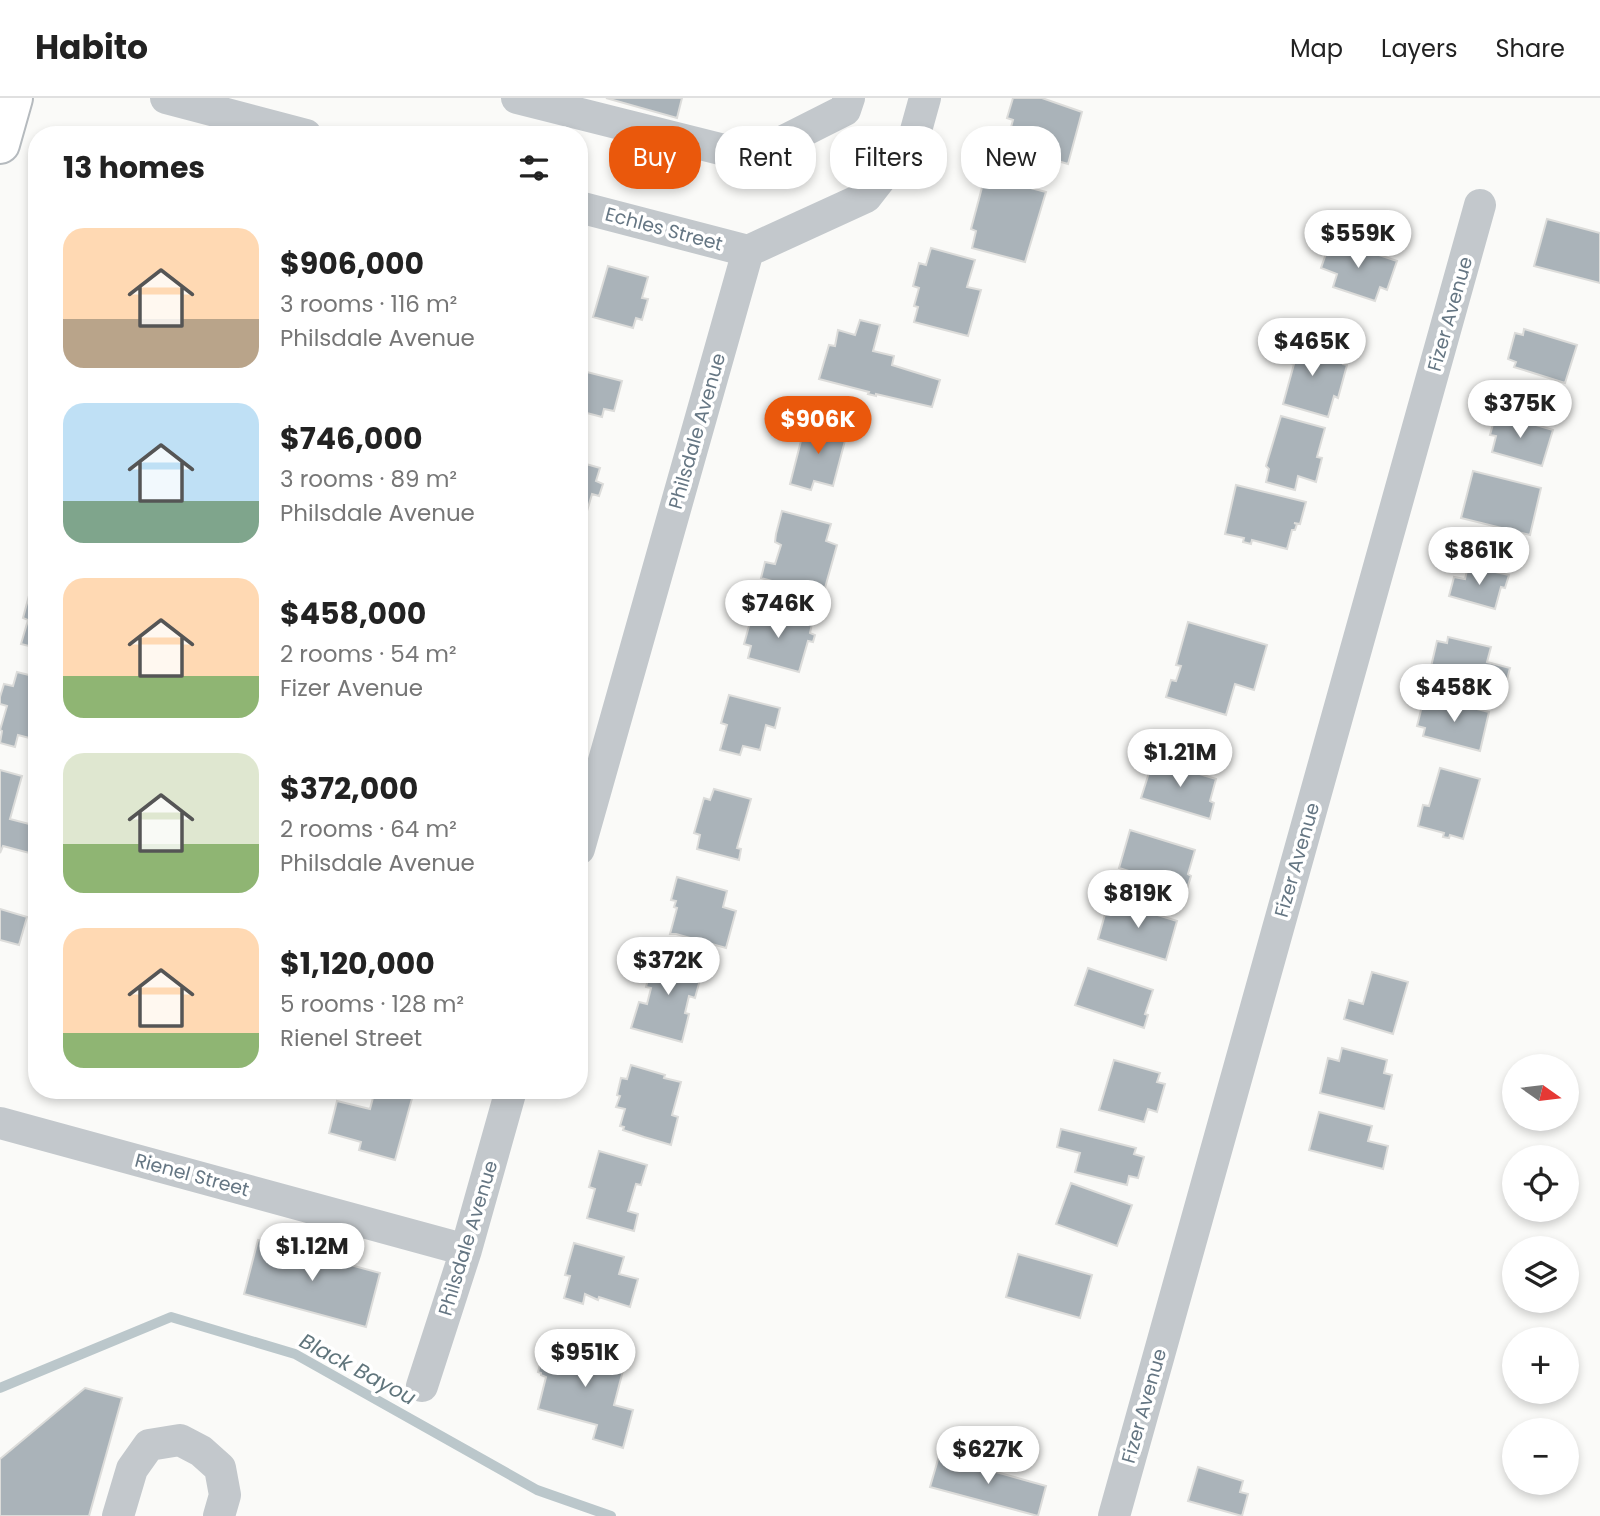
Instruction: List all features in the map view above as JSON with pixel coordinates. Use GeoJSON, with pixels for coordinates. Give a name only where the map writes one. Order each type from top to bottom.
{"type":"FeatureCollection","features":[{"type":"Feature","properties":{"kind":"main road"},"geometry":{"type":"LineString","coordinates":[[0,144],[13,98]]}},
{"type":"Feature","properties":{"kind":"street"},"geometry":{"type":"LineString","coordinates":[[166,98],[272,126]]}},
{"type":"Feature","properties":{"kind":"street"},"geometry":{"type":"LineString","coordinates":[[517,98],[752,158],[845,110],[849,98]]}},
{"type":"Feature","properties":{"kind":"street"},"geometry":{"type":"LineString","coordinates":[[748,251],[866,197],[915,134],[925,98]]}},
{"type":"Feature","properties":{"kind":"street","name":"Fizer Avenue"},"geometry":{"type":"LineString","coordinates":[[1114,1516],[1480,205]]}},
{"type":"Feature","properties":{"kind":"street","name":"Echles Street"},"geometry":{"type":"LineString","coordinates":[[588,209],[748,251]]}},
{"type":"Feature","properties":{"kind":"street","name":"Philsdale Avenue"},"geometry":{"type":"LineString","coordinates":[[588,817],[748,251]]}},
{"type":"Feature","properties":{"kind":"street","name":"Philsdale Avenue"},"geometry":{"type":"LineString","coordinates":[[422,1385],[466,1250],[508,1099]]}},
{"type":"Feature","properties":{"kind":"street","name":"Rienel Street"},"geometry":{"type":"LineString","coordinates":[[0,1124],[466,1250]]}},
{"type":"Feature","properties":{"kind":"street"},"geometry":{"type":"LineString","coordinates":[[118,1516],[132,1469],[149,1445],[180,1440],[201,1451],[220,1468],[225,1495],[219,1516]]}},
{"type":"Feature","properties":{"kind":"building"},"geometry":{"type":"Polygon","coordinates":[[[606,98],[682,98],[677,118],[606,98]]]}},
{"type":"Feature","properties":{"kind":"building"},"geometry":{"type":"Polygon","coordinates":[[[1013,98],[1042,98],[1082,112],[1068,164],[1061,162],[1061,126],[1011,126],[1013,120],[1007,118],[1013,98]]]}},
{"type":"Feature","properties":{"kind":"building"},"geometry":{"type":"Polygon","coordinates":[[[982,189],[1035,189],[1046,192],[1025,262],[972,248],[976,231],[971,229],[982,189]]]}},
{"type":"Feature","properties":{"kind":"building"},"geometry":{"type":"Polygon","coordinates":[[[1547,219],[1600,233],[1600,283],[1534,266],[1547,219]]]}},
{"type":"Feature","properties":{"kind":"building"},"geometry":{"type":"Polygon","coordinates":[[[1331,239],[1397,261],[1387,290],[1380,287],[1375,301],[1333,287],[1337,274],[1321,268],[1331,239]]]}},
{"type":"Feature","properties":{"kind":"building"},"geometry":{"type":"Polygon","coordinates":[[[931,248],[975,260],[967,287],[981,290],[968,336],[914,322],[918,307],[914,306],[919,288],[913,286],[919,263],[926,265],[931,248]]]}},
{"type":"Feature","properties":{"kind":"building"},"geometry":{"type":"Polygon","coordinates":[[[608,266],[648,277],[642,298],[648,299],[642,320],[636,318],[633,328],[593,317],[608,266]]]}},
{"type":"Feature","properties":{"kind":"building"},"geometry":{"type":"Polygon","coordinates":[[[860,320],[880,325],[873,351],[894,356],[892,365],[940,380],[932,407],[876,396],[819,379],[829,345],[835,346],[838,330],[855,335],[860,320]]]}},
{"type":"Feature","properties":{"kind":"building"},"geometry":{"type":"Polygon","coordinates":[[[1524,329],[1577,345],[1565,383],[1514,367],[1516,362],[1508,359],[1515,333],[1523,335],[1524,329]]]}},
{"type":"Feature","properties":{"kind":"building"},"geometry":{"type":"Polygon","coordinates":[[[1283,341],[1345,358],[1343,364],[1347,365],[1338,398],[1334,396],[1328,417],[1283,404],[1294,364],[1278,360],[1283,341]]]}},
{"type":"Feature","properties":{"kind":"building"},"geometry":{"type":"Polygon","coordinates":[[[588,372],[622,381],[614,411],[604,409],[602,417],[588,413],[588,372]]]}},
{"type":"Feature","properties":{"kind":"building"},"geometry":{"type":"Polygon","coordinates":[[[1496,413],[1553,430],[1542,466],[1492,452],[1496,436],[1490,435],[1496,413]]]}},
{"type":"Feature","properties":{"kind":"building"},"geometry":{"type":"Polygon","coordinates":[[[1281,416],[1325,428],[1317,457],[1322,458],[1316,482],[1298,476],[1295,490],[1266,482],[1269,469],[1266,466],[1281,416]]]}},
{"type":"Feature","properties":{"kind":"building"},"geometry":{"type":"Polygon","coordinates":[[[806,421],[847,433],[833,486],[814,481],[811,490],[790,484],[806,421]]]}},
{"type":"Feature","properties":{"kind":"building"},"geometry":{"type":"Polygon","coordinates":[[[588,465],[600,468],[596,481],[603,484],[599,496],[592,494],[588,508],[588,465]]]}},
{"type":"Feature","properties":{"kind":"building"},"geometry":{"type":"Polygon","coordinates":[[[1473,471],[1541,488],[1530,535],[1461,518],[1473,471]]]}},
{"type":"Feature","properties":{"kind":"building"},"geometry":{"type":"Polygon","coordinates":[[[1236,485],[1306,502],[1300,524],[1294,523],[1297,524],[1295,530],[1292,530],[1287,549],[1252,540],[1251,544],[1243,542],[1244,538],[1225,534],[1236,485]]]}},
{"type":"Feature","properties":{"kind":"building"},"geometry":{"type":"Polygon","coordinates":[[[782,511],[831,524],[826,541],[837,545],[823,595],[761,578],[765,562],[775,564],[781,545],[775,542],[782,511]]]}},
{"type":"Feature","properties":{"kind":"building"},"geometry":{"type":"Polygon","coordinates":[[[1468,566],[1509,575],[1505,588],[1501,587],[1495,609],[1449,596],[1454,577],[1465,579],[1468,566]]]}},
{"type":"Feature","properties":{"kind":"building"},"geometry":{"type":"Polygon","coordinates":[[[28,599],[28,620],[23,618],[28,599]]]}},
{"type":"Feature","properties":{"kind":"building"},"geometry":{"type":"Polygon","coordinates":[[[754,608],[812,624],[810,633],[815,635],[813,642],[808,641],[799,672],[748,658],[751,646],[744,644],[754,608]]]}},
{"type":"Feature","properties":{"kind":"building"},"geometry":{"type":"Polygon","coordinates":[[[28,620],[28,646],[21,644],[28,620]]]}},
{"type":"Feature","properties":{"kind":"building"},"geometry":{"type":"Polygon","coordinates":[[[1188,622],[1267,645],[1254,690],[1235,684],[1226,715],[1166,697],[1171,680],[1176,681],[1181,666],[1176,665],[1188,622]]]}},
{"type":"Feature","properties":{"kind":"building"},"geometry":{"type":"Polygon","coordinates":[[[1448,637],[1491,647],[1487,662],[1510,668],[1504,691],[1463,681],[1461,686],[1437,680],[1439,673],[1430,671],[1437,641],[1447,643],[1448,637]]]}},
{"type":"Feature","properties":{"kind":"building"},"geometry":{"type":"Polygon","coordinates":[[[17,672],[28,675],[28,738],[18,735],[15,747],[0,743],[0,730],[7,706],[0,704],[0,697],[4,684],[13,686],[17,672]]]}},
{"type":"Feature","properties":{"kind":"building"},"geometry":{"type":"Polygon","coordinates":[[[729,695],[780,708],[775,728],[766,725],[760,750],[743,746],[740,755],[720,750],[727,725],[721,723],[729,695]]]}},
{"type":"Feature","properties":{"kind":"building"},"geometry":{"type":"Polygon","coordinates":[[[1433,698],[1489,712],[1480,751],[1423,736],[1425,728],[1417,726],[1422,706],[1430,708],[1433,698]]]}},
{"type":"Feature","properties":{"kind":"building"},"geometry":{"type":"Polygon","coordinates":[[[1153,760],[1216,779],[1210,801],[1214,803],[1210,819],[1141,798],[1153,760]]]}},
{"type":"Feature","properties":{"kind":"building"},"geometry":{"type":"Polygon","coordinates":[[[1440,768],[1480,779],[1463,839],[1450,835],[1449,838],[1443,837],[1444,833],[1418,826],[1423,805],[1429,806],[1440,768]]]}},
{"type":"Feature","properties":{"kind":"building"},"geometry":{"type":"Polygon","coordinates":[[[0,770],[22,776],[10,819],[28,824],[28,853],[3,846],[0,853],[0,770]]]}},
{"type":"Feature","properties":{"kind":"building"},"geometry":{"type":"Polygon","coordinates":[[[714,789],[751,799],[737,848],[741,849],[739,860],[697,849],[700,835],[694,833],[704,798],[710,800],[714,789]]]}},
{"type":"Feature","properties":{"kind":"building"},"geometry":{"type":"Polygon","coordinates":[[[1130,830],[1195,850],[1187,889],[1119,868],[1130,830]]]}},
{"type":"Feature","properties":{"kind":"building"},"geometry":{"type":"Polygon","coordinates":[[[677,877],[727,891],[723,907],[736,911],[726,948],[670,934],[677,908],[674,907],[676,901],[671,900],[677,877]]]}},
{"type":"Feature","properties":{"kind":"building"},"geometry":{"type":"Polygon","coordinates":[[[1109,900],[1177,921],[1166,960],[1098,939],[1109,900]]]}},
{"type":"Feature","properties":{"kind":"building"},"geometry":{"type":"Polygon","coordinates":[[[0,909],[27,917],[19,945],[0,940],[0,909]]]}},
{"type":"Feature","properties":{"kind":"building"},"geometry":{"type":"Polygon","coordinates":[[[655,952],[704,965],[695,998],[689,996],[685,1013],[689,1014],[682,1042],[631,1028],[639,1002],[647,1004],[651,988],[646,987],[655,952]]]}},
{"type":"Feature","properties":{"kind":"building"},"geometry":{"type":"Polygon","coordinates":[[[1088,968],[1153,990],[1145,1014],[1148,1015],[1144,1028],[1075,1005],[1088,968]]]}},
{"type":"Feature","properties":{"kind":"building"},"geometry":{"type":"Polygon","coordinates":[[[1372,972],[1408,982],[1393,1034],[1344,1019],[1349,1000],[1363,1004],[1372,972]]]}},
{"type":"Feature","properties":{"kind":"building"},"geometry":{"type":"Polygon","coordinates":[[[1342,1048],[1387,1060],[1384,1073],[1392,1075],[1384,1109],[1320,1093],[1328,1058],[1339,1061],[1342,1048]]]}},
{"type":"Feature","properties":{"kind":"building"},"geometry":{"type":"Polygon","coordinates":[[[1114,1060],[1160,1073],[1157,1082],[1165,1084],[1157,1112],[1148,1109],[1144,1122],[1099,1110],[1114,1060]]]}},
{"type":"Feature","properties":{"kind":"building"},"geometry":{"type":"Polygon","coordinates":[[[631,1065],[681,1082],[672,1115],[678,1117],[671,1145],[623,1130],[624,1127],[620,1126],[625,1109],[616,1107],[620,1096],[617,1095],[621,1078],[627,1079],[631,1065]]]}},
{"type":"Feature","properties":{"kind":"building"},"geometry":{"type":"Polygon","coordinates":[[[373,1099],[412,1099],[395,1160],[359,1150],[361,1142],[329,1133],[337,1101],[370,1109],[373,1099]]]}},
{"type":"Feature","properties":{"kind":"building"},"geometry":{"type":"Polygon","coordinates":[[[1319,1112],[1372,1126],[1368,1141],[1388,1146],[1383,1169],[1309,1150],[1319,1112]]]}},
{"type":"Feature","properties":{"kind":"building"},"geometry":{"type":"Polygon","coordinates":[[[1061,1129],[1136,1148],[1134,1154],[1144,1157],[1138,1178],[1129,1176],[1127,1185],[1075,1172],[1080,1153],[1057,1147],[1061,1129]]]}},
{"type":"Feature","properties":{"kind":"building"},"geometry":{"type":"Polygon","coordinates":[[[599,1151],[647,1165],[641,1185],[636,1184],[628,1211],[638,1214],[634,1231],[587,1218],[595,1189],[589,1187],[599,1151]]]}},
{"type":"Feature","properties":{"kind":"building"},"geometry":{"type":"Polygon","coordinates":[[[1071,1183],[1132,1205],[1117,1246],[1056,1224],[1071,1183]]]}},
{"type":"Feature","properties":{"kind":"building"},"geometry":{"type":"Polygon","coordinates":[[[258,1240],[380,1273],[366,1327],[244,1294],[258,1240]]]}},
{"type":"Feature","properties":{"kind":"building"},"geometry":{"type":"Polygon","coordinates":[[[574,1243],[624,1257],[619,1274],[638,1279],[630,1307],[599,1297],[598,1300],[585,1294],[583,1304],[564,1298],[570,1276],[565,1275],[574,1243]]]}},
{"type":"Feature","properties":{"kind":"building"},"geometry":{"type":"Polygon","coordinates":[[[1018,1254],[1092,1275],[1080,1318],[1006,1297],[1018,1254]]]}},
{"type":"Feature","properties":{"kind":"building"},"geometry":{"type":"Polygon","coordinates":[[[551,1338],[626,1359],[614,1405],[633,1410],[623,1448],[593,1439],[597,1425],[538,1409],[546,1377],[538,1372],[543,1353],[548,1354],[551,1338]]]}},
{"type":"Feature","properties":{"kind":"building"},"geometry":{"type":"Polygon","coordinates":[[[85,1388],[122,1398],[89,1516],[0,1516],[0,1459],[85,1388]]]}},
{"type":"Feature","properties":{"kind":"building"},"geometry":{"type":"Polygon","coordinates":[[[939,1456],[1046,1486],[1038,1516],[930,1487],[939,1456]]]}},
{"type":"Feature","properties":{"kind":"building"},"geometry":{"type":"Polygon","coordinates":[[[1198,1467],[1243,1481],[1240,1492],[1248,1494],[1242,1516],[1188,1501],[1198,1467]]]}},
{"type":"Feature","properties":{"kind":"waterway","name":"Black Bayou"},"geometry":{"type":"LineString","coordinates":[[0,1388],[171,1317],[295,1354],[537,1490],[611,1516]]}}]}
